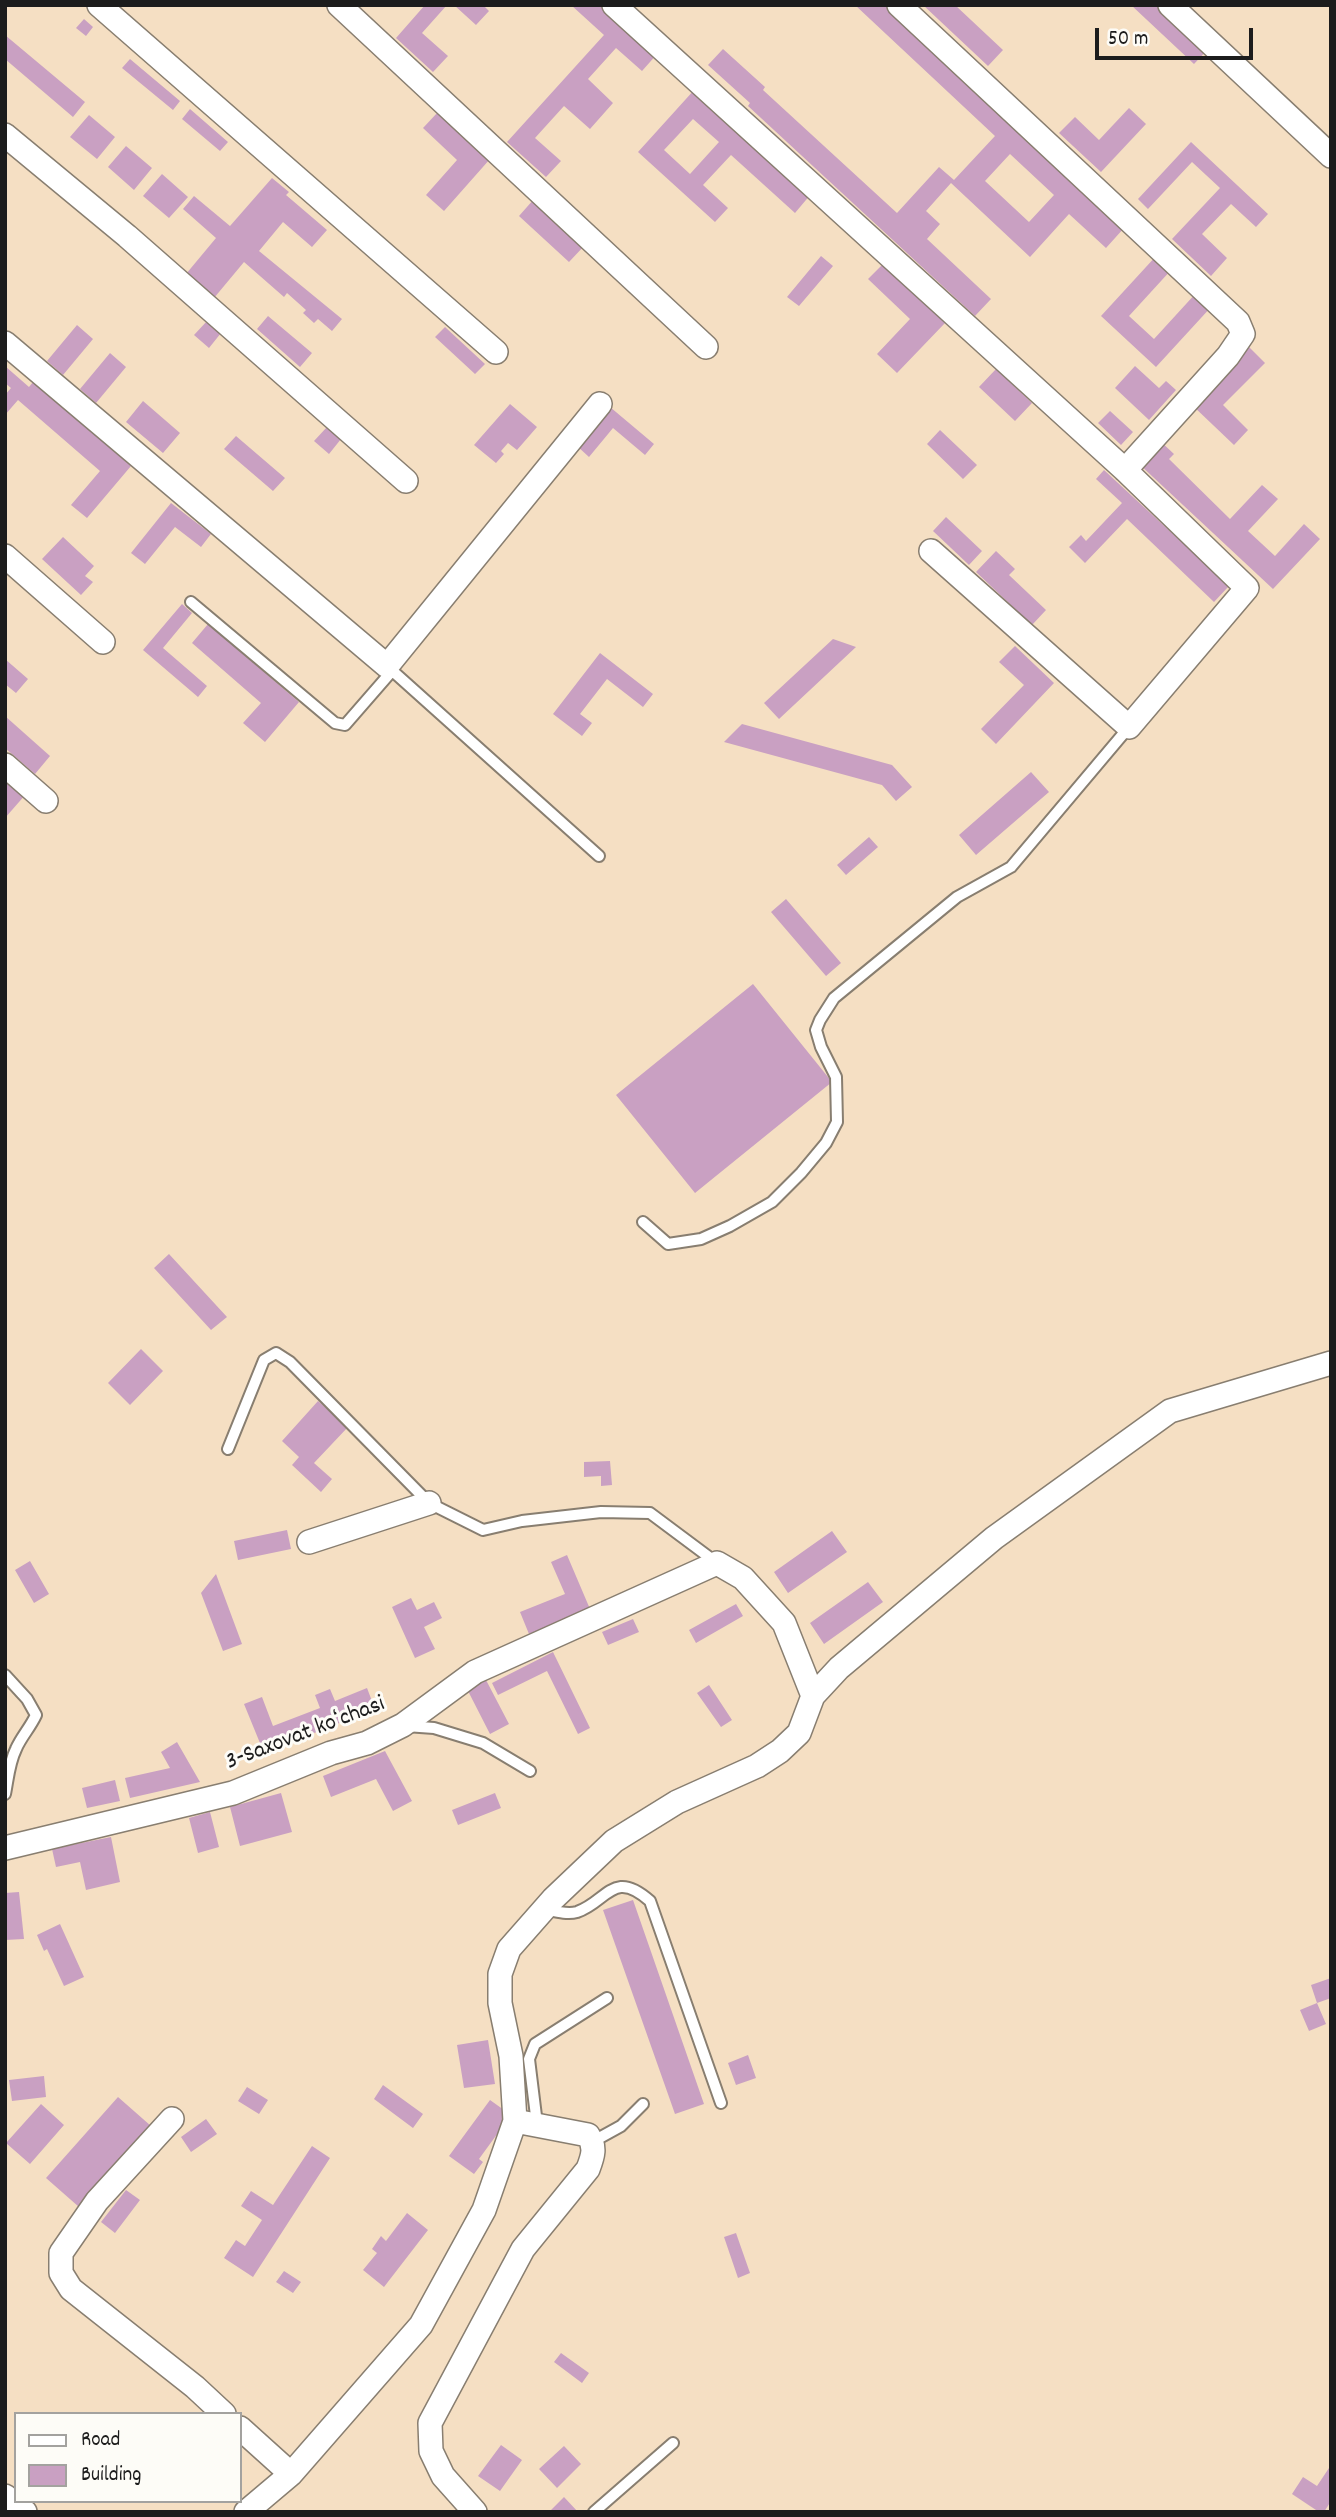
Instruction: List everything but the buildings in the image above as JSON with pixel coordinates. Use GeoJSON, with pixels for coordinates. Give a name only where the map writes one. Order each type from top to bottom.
{"type":"FeatureCollection","features":[{"type":"Feature","properties":{"kind":"street"},"geometry":{"type":"LineString","coordinates":[[99,5],[496,352]]}},
{"type":"Feature","properties":{"kind":"street"},"geometry":{"type":"LineString","coordinates":[[339,5],[706,348]]}},
{"type":"Feature","properties":{"kind":"street"},"geometry":{"type":"LineString","coordinates":[[614,5],[1125,470],[1247,588],[1129,727],[930,551]]}},
{"type":"Feature","properties":{"kind":"street"},"geometry":{"type":"LineString","coordinates":[[899,5],[1238,322],[1243,334],[1228,356],[1125,470]]}},
{"type":"Feature","properties":{"kind":"street"},"geometry":{"type":"LineString","coordinates":[[1170,5],[1331,156]]}},
{"type":"Feature","properties":{"kind":"street"},"geometry":{"type":"LineString","coordinates":[[5,135],[127,236],[406,481]]}},
{"type":"Feature","properties":{"kind":"street"},"geometry":{"type":"LineString","coordinates":[[5,344],[390,668],[600,404]]}},
{"type":"Feature","properties":{"kind":"street"},"geometry":{"type":"LineString","coordinates":[[5,556],[103,642]]}},
{"type":"Feature","properties":{"kind":"street"},"geometry":{"type":"LineString","coordinates":[[5,765],[46,801]]}},
{"type":"Feature","properties":{"kind":"street"},"geometry":{"type":"LineString","coordinates":[[246,2512],[290,2474],[421,2325],[484,2210],[526,2122],[500,2003],[500,1974],[509,1949],[544,1909],[614,1841],[677,1802],[757,1766],[780,1751],[799,1732],[813,1696],[839,1668],[994,1538],[1170,1411],[1331,1363]]}},
{"type":"Feature","properties":{"kind":"street"},"geometry":{"type":"LineString","coordinates":[[309,1542],[429,1503]]}},
{"type":"Feature","properties":{"kind":"street"},"geometry":{"type":"LineString","coordinates":[[717,1563],[743,1578],[783,1623],[813,1696]]}},
{"type":"Feature","properties":{"kind":"street","name":"3-Saxovat koʻchasi"},"geometry":{"type":"LineString","coordinates":[[5,1848],[233,1793],[331,1753],[368,1743],[403,1725],[475,1672],[717,1563]]}},
{"type":"Feature","properties":{"kind":"street"},"geometry":{"type":"LineString","coordinates":[[172,2119],[90,2212],[61,2253],[61,2273],[71,2289],[195,2387],[222,2412]]}},
{"type":"Feature","properties":{"kind":"street"},"geometry":{"type":"LineString","coordinates":[[475,2512],[443,2476],[431,2451],[430,2423],[523,2249],[588,2169],[594,2154],[588,2135],[526,2122]]}},
{"type":"Feature","properties":{"kind":"street"},"geometry":{"type":"LineString","coordinates":[[242,2430],[290,2474]]}},
{"type":"Feature","properties":{"kind":"street"},"geometry":{"type":"LineString","coordinates":[[5,2496],[25,2512]]}},
{"type":"Feature","properties":{"kind":"lane"},"geometry":{"type":"LineString","coordinates":[[191,602],[335,723],[345,725],[390,668],[598,856]]}},
{"type":"Feature","properties":{"kind":"lane"},"geometry":{"type":"LineString","coordinates":[[643,1222],[668,1244],[701,1239],[772,1202],[801,1173],[827,1143],[837,1122],[836,1077],[816,1030],[834,998],[957,897],[1011,867],[1129,727]]}},
{"type":"Feature","properties":{"kind":"lane"},"geometry":{"type":"LineString","coordinates":[[228,1449],[264,1360],[276,1353],[290,1362],[429,1503],[483,1530],[522,1521],[601,1512],[650,1513],[717,1563]]}},
{"type":"Feature","properties":{"kind":"lane"},"geometry":{"type":"LineString","coordinates":[[5,1675],[27,1699],[36,1715],[29,1732],[17,1746],[5,1794]]}},
{"type":"Feature","properties":{"kind":"lane"},"geometry":{"type":"LineString","coordinates":[[403,1725],[433,1728],[483,1743],[530,1771]]}},
{"type":"Feature","properties":{"kind":"lane"},"geometry":{"type":"LineString","coordinates":[[544,1909],[574,1913],[617,1887],[642,1894],[650,1901],[721,2102]]}},
{"type":"Feature","properties":{"kind":"lane"},"geometry":{"type":"LineString","coordinates":[[526,2122],[528,2059],[535,2044],[607,1998]]}},
{"type":"Feature","properties":{"kind":"lane"},"geometry":{"type":"LineString","coordinates":[[592,2142],[621,2126],[643,2104]]}},
{"type":"Feature","properties":{"kind":"lane"},"geometry":{"type":"LineString","coordinates":[[594,2512],[673,2443]]}}]}
